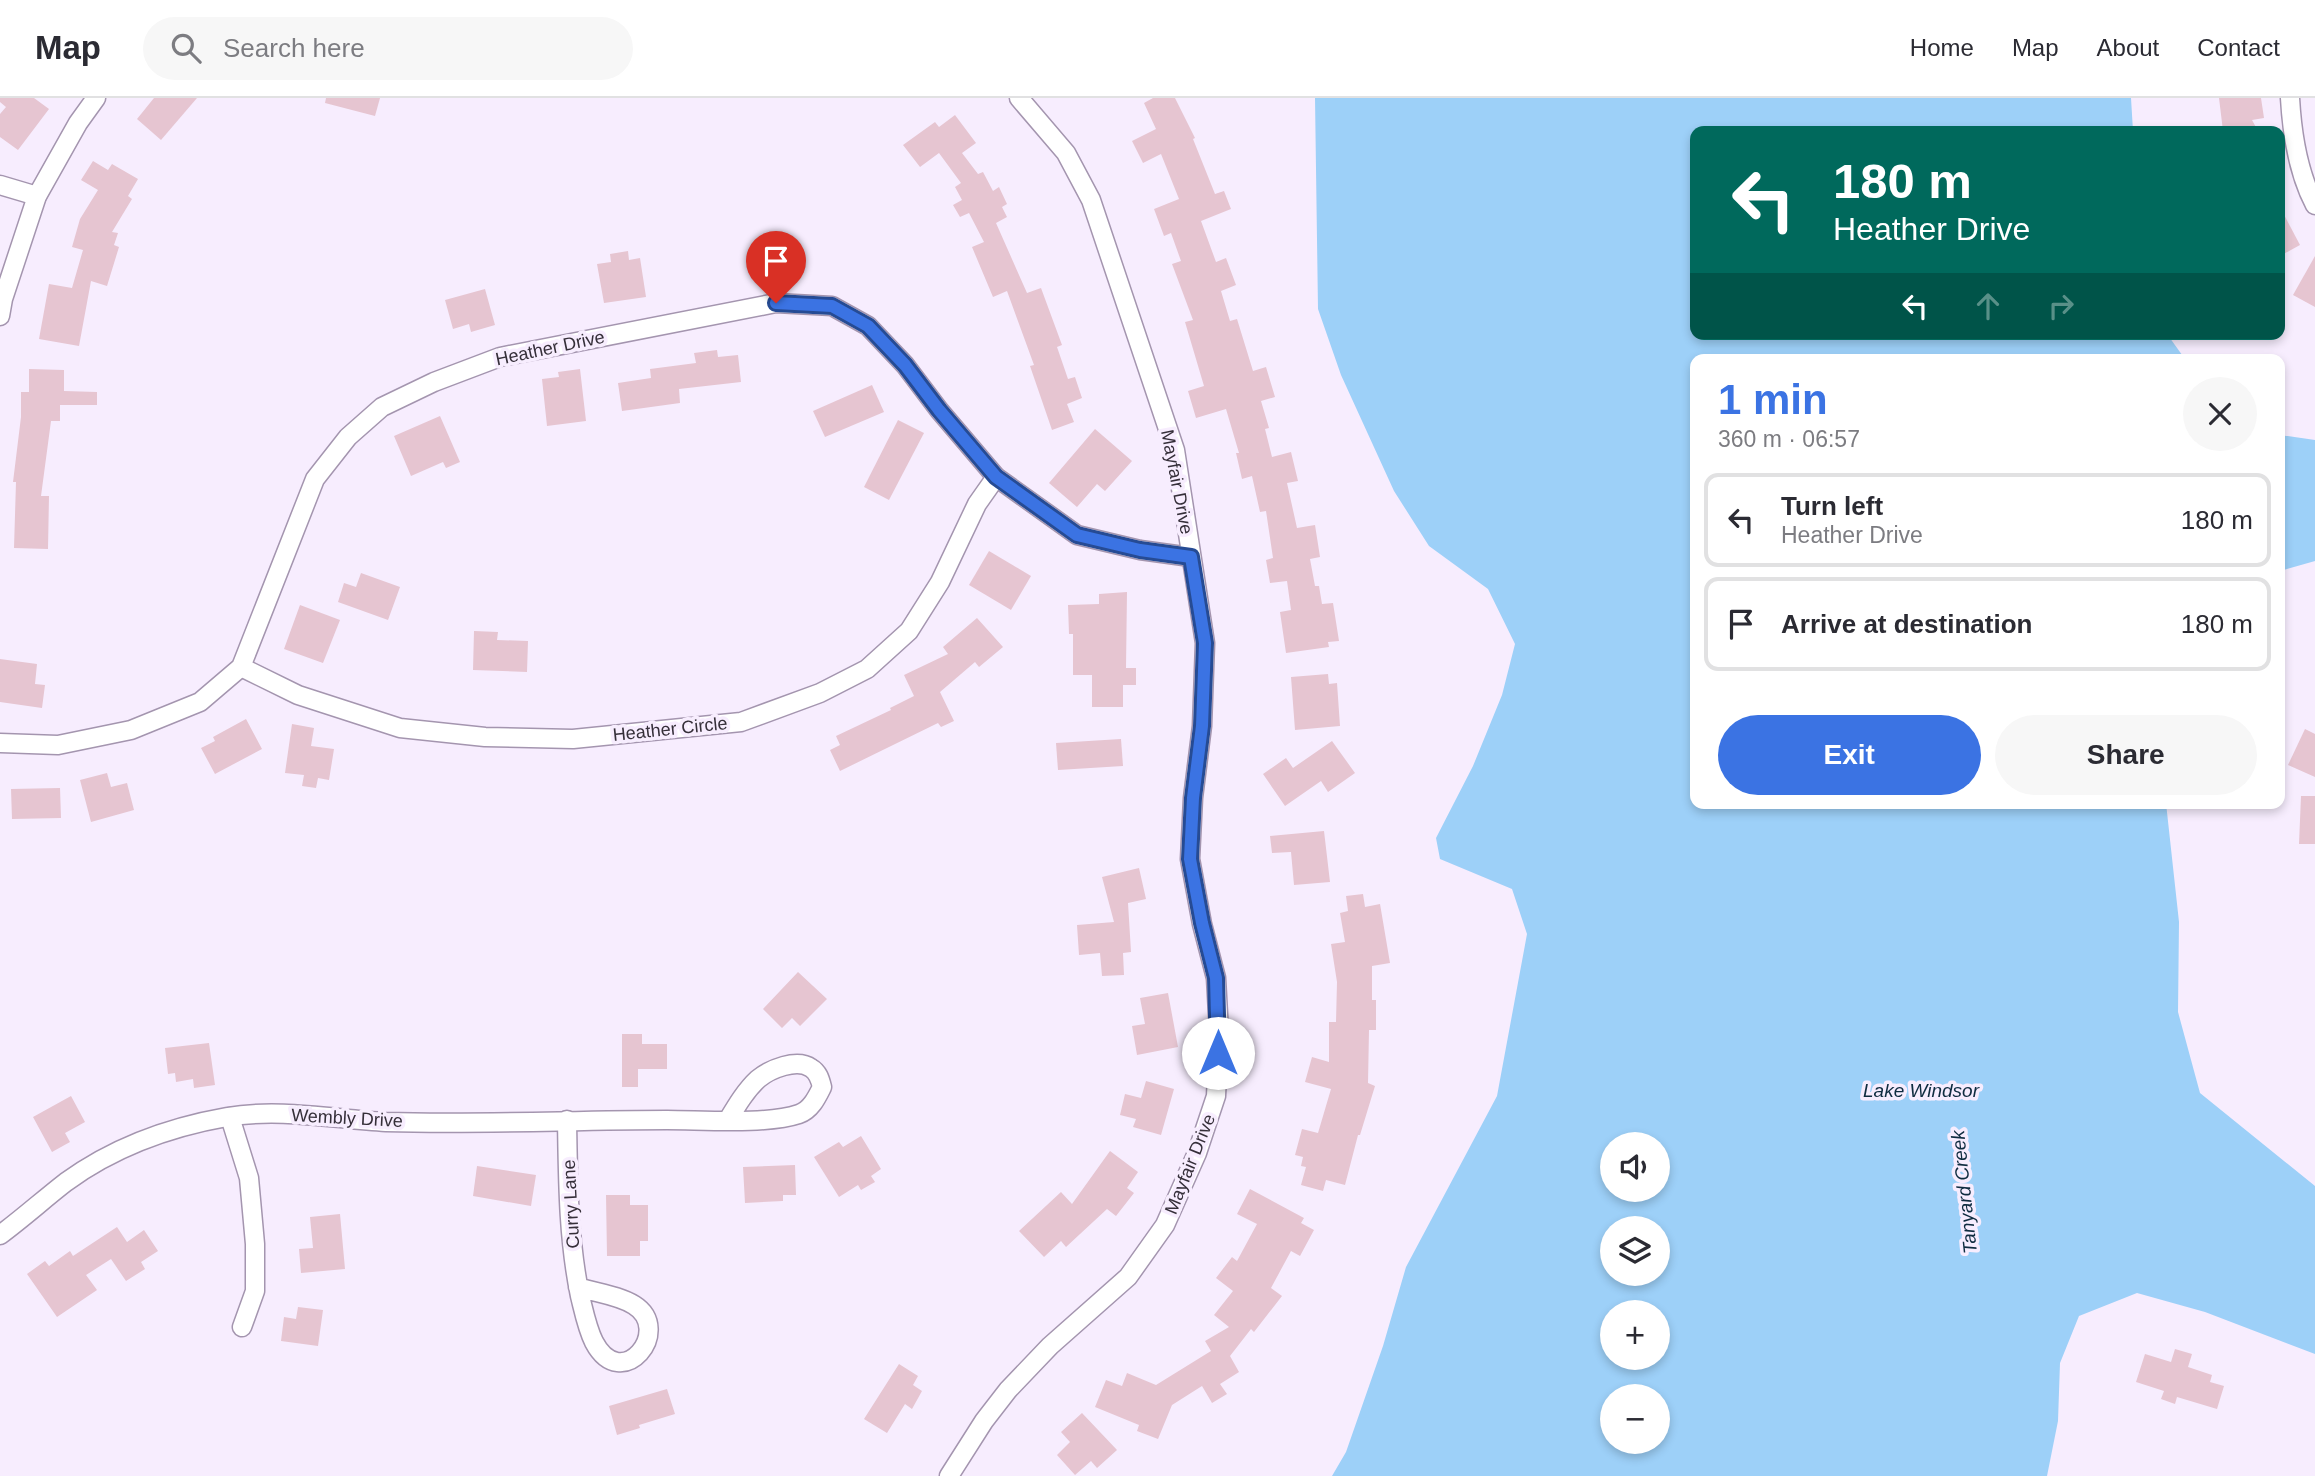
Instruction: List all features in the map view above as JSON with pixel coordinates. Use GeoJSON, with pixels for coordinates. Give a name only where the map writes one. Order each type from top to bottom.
{"type":"FeatureCollection","features":[{"type":"Feature","properties":{"kind":"street"},"geometry":{"type":"LineString","coordinates":[[0,316],[3,299],[37,196],[78,123],[96,98]]}},
{"type":"Feature","properties":{"kind":"street","name":"Mayfair Drive"},"geometry":{"type":"LineString","coordinates":[[948,1476],[984,1421],[1008,1391],[1050,1346],[1128,1277],[1165,1225],[1197,1153],[1216,1096],[1219,1032],[1216,978],[1190,859],[1193,798],[1202,726],[1205,643],[1175,450],[1091,200],[1066,153],[1019,98]]}},
{"type":"Feature","properties":{"kind":"street"},"geometry":{"type":"LineString","coordinates":[[2290,98],[2291,122],[2305,186],[2315,205]]}},
{"type":"Feature","properties":{"kind":"street"},"geometry":{"type":"LineString","coordinates":[[0,185],[37,196]]}},
{"type":"Feature","properties":{"kind":"street","name":"Heather Drive"},"geometry":{"type":"LineString","coordinates":[[0,743],[58,746],[131,730],[200,702],[241,667],[315,479],[348,437],[382,407],[434,382],[500,357],[776,303],[832,306],[868,326],[905,365],[996,477],[1077,535],[1140,550],[1191,557]]}},
{"type":"Feature","properties":{"kind":"street","name":"Heather Circle"},"geometry":{"type":"LineString","coordinates":[[241,667],[298,695],[400,728],[485,737],[573,739],[741,722],[820,694],[867,669],[909,631],[940,582],[977,504],[996,477]]}},
{"type":"Feature","properties":{"kind":"street","name":"Wembly Drive"},"geometry":{"type":"LineString","coordinates":[[0,1235],[31,1213],[65,1183],[126,1146],[177,1128],[230,1117],[292,1114],[385,1122],[776,1119],[802,1113],[815,1102],[822,1087],[818,1074],[810,1067],[802,1065],[779,1067],[760,1077],[727,1119]]}},
{"type":"Feature","properties":{"kind":"street"},"geometry":{"type":"LineString","coordinates":[[230,1117],[249,1178],[255,1244],[255,1291],[242,1327]]}},
{"type":"Feature","properties":{"kind":"street","name":"Curry Lane"},"geometry":{"type":"LineString","coordinates":[[567,1120],[569,1211],[578,1287],[586,1323],[595,1345],[610,1360],[624,1363],[639,1355],[649,1338],[646,1319],[637,1307],[620,1299],[578,1287]]}},
{"type":"Feature","properties":{"kind":"water","name":"Lake Windsor"},"geometry":{"type":"Polygon","coordinates":[[[1315,98],[2131,98],[2133,126],[1690,126],[1690,340],[2171,340],[2181,354],[1690,354],[1690,809],[2167,809],[2179,922],[2178,1012],[2200,1093],[2315,1186],[2315,1354],[2205,1312],[2137,1293],[2079,1316],[2060,1363],[2058,1421],[2047,1476],[1332,1476],[1346,1452],[1383,1346],[1406,1267],[1497,1096],[1527,934],[1512,889],[1440,859],[1436,838],[1473,766],[1502,695],[1515,644],[1488,589],[1429,546],[1394,491],[1341,375],[1318,309],[1315,98]]]}},
{"type":"Feature","properties":{"kind":"water"},"geometry":{"type":"Polygon","coordinates":[[[2285,436],[2315,440],[2315,561],[2285,570],[2285,436]]]}},
{"type":"Feature","properties":{"kind":"building"},"geometry":{"type":"Polygon","coordinates":[[[0,98],[34,98],[49,109],[18,150],[0,137],[0,114],[6,107],[0,102],[0,98]]]}},
{"type":"Feature","properties":{"kind":"building"},"geometry":{"type":"Polygon","coordinates":[[[154,98],[197,98],[161,140],[137,119],[154,98]]]}},
{"type":"Feature","properties":{"kind":"building"},"geometry":{"type":"Polygon","coordinates":[[[326,98],[380,98],[375,116],[325,103],[326,98]]]}},
{"type":"Feature","properties":{"kind":"building"},"geometry":{"type":"Polygon","coordinates":[[[1153,98],[1175,98],[1195,138],[1193,139],[1215,194],[1224,191],[1231,209],[1201,221],[1216,262],[1226,258],[1236,285],[1221,291],[1230,321],[1237,319],[1253,371],[1266,367],[1275,397],[1261,401],[1269,428],[1265,429],[1272,457],[1291,452],[1298,481],[1287,483],[1297,528],[1315,525],[1320,557],[1310,559],[1315,586],[1319,586],[1322,604],[1333,603],[1339,641],[1328,642],[1329,647],[1286,653],[1280,612],[1291,610],[1287,581],[1270,583],[1266,560],[1273,558],[1266,511],[1260,512],[1252,476],[1242,479],[1236,453],[1239,453],[1226,409],[1196,418],[1188,391],[1204,386],[1185,322],[1193,320],[1172,264],[1181,261],[1171,233],[1164,236],[1154,209],[1179,199],[1161,154],[1143,163],[1132,141],[1156,129],[1144,103],[1153,98]]]}},
{"type":"Feature","properties":{"kind":"building"},"geometry":{"type":"Polygon","coordinates":[[[2219,98],[2261,98],[2264,118],[2252,120],[2255,126],[2222,126],[2219,98]]]}},
{"type":"Feature","properties":{"kind":"building"},"geometry":{"type":"Polygon","coordinates":[[[955,115],[976,143],[962,153],[978,174],[983,172],[993,191],[999,187],[1007,204],[1002,207],[1007,217],[996,223],[1027,293],[1041,288],[1062,345],[1057,347],[1068,379],[1075,377],[1082,398],[1067,404],[1074,422],[1052,430],[1030,366],[1034,365],[1007,291],[993,297],[972,247],[984,242],[969,213],[960,217],[953,205],[962,200],[955,187],[961,183],[939,153],[920,167],[903,145],[935,122],[939,127],[955,115]]]}},
{"type":"Feature","properties":{"kind":"building"},"geometry":{"type":"Polygon","coordinates":[[[93,161],[108,170],[112,164],[138,179],[128,196],[132,199],[112,232],[118,233],[114,245],[119,247],[107,286],[91,281],[79,346],[39,339],[49,284],[72,288],[83,250],[72,247],[80,219],[98,190],[81,180],[93,161]]]}},
{"type":"Feature","properties":{"kind":"building"},"geometry":{"type":"Polygon","coordinates":[[[2285,216],[2300,245],[2285,253],[2285,216]]]}},
{"type":"Feature","properties":{"kind":"building"},"geometry":{"type":"Polygon","coordinates":[[[628,251],[629,260],[640,258],[646,297],[604,303],[597,264],[611,262],[610,254],[628,251]]]}},
{"type":"Feature","properties":{"kind":"building"},"geometry":{"type":"Polygon","coordinates":[[[2315,256],[2315,307],[2293,295],[2315,256]]]}},
{"type":"Feature","properties":{"kind":"building"},"geometry":{"type":"Polygon","coordinates":[[[485,289],[495,325],[471,332],[469,324],[453,329],[445,300],[485,289]]]}},
{"type":"Feature","properties":{"kind":"building"},"geometry":{"type":"Polygon","coordinates":[[[717,350],[718,357],[738,355],[741,382],[679,389],[680,403],[622,411],[618,383],[651,378],[650,369],[696,363],[694,353],[717,350]]]}},
{"type":"Feature","properties":{"kind":"building"},"geometry":{"type":"Polygon","coordinates":[[[29,369],[64,370],[64,391],[97,392],[97,405],[60,405],[60,421],[51,421],[41,496],[49,496],[48,549],[14,548],[16,482],[13,482],[21,417],[21,392],[29,392],[29,369]]]}},
{"type":"Feature","properties":{"kind":"building"},"geometry":{"type":"Polygon","coordinates":[[[580,369],[586,421],[547,426],[542,379],[559,377],[558,372],[580,369]]]}},
{"type":"Feature","properties":{"kind":"building"},"geometry":{"type":"Polygon","coordinates":[[[872,385],[884,412],[825,437],[813,411],[872,385]]]}},
{"type":"Feature","properties":{"kind":"building"},"geometry":{"type":"Polygon","coordinates":[[[440,416],[460,462],[446,468],[443,462],[411,476],[394,436],[440,416]]]}},
{"type":"Feature","properties":{"kind":"building"},"geometry":{"type":"Polygon","coordinates":[[[898,420],[924,433],[889,500],[864,487],[898,420]]]}},
{"type":"Feature","properties":{"kind":"building"},"geometry":{"type":"Polygon","coordinates":[[[1095,429],[1132,461],[1105,491],[1097,484],[1077,507],[1049,483],[1095,429]]]}},
{"type":"Feature","properties":{"kind":"building"},"geometry":{"type":"Polygon","coordinates":[[[989,551],[1031,576],[1011,610],[969,585],[989,551]]]}},
{"type":"Feature","properties":{"kind":"building"},"geometry":{"type":"Polygon","coordinates":[[[361,573],[400,587],[388,620],[338,602],[344,583],[356,587],[361,573]]]}},
{"type":"Feature","properties":{"kind":"building"},"geometry":{"type":"Polygon","coordinates":[[[1127,592],[1126,668],[1136,668],[1136,685],[1123,685],[1123,707],[1092,707],[1092,675],[1073,675],[1073,634],[1069,634],[1068,605],[1099,604],[1099,594],[1127,592]]]}},
{"type":"Feature","properties":{"kind":"building"},"geometry":{"type":"Polygon","coordinates":[[[300,605],[340,620],[323,663],[284,649],[300,605]]]}},
{"type":"Feature","properties":{"kind":"building"},"geometry":{"type":"Polygon","coordinates":[[[977,618],[1003,647],[979,667],[975,662],[940,692],[954,721],[941,727],[938,723],[840,771],[830,750],[840,745],[836,736],[914,696],[904,675],[948,654],[943,647],[977,618]]]}},
{"type":"Feature","properties":{"kind":"building"},"geometry":{"type":"Polygon","coordinates":[[[474,631],[498,632],[497,640],[528,641],[527,672],[473,670],[474,631]]]}},
{"type":"Feature","properties":{"kind":"building"},"geometry":{"type":"Polygon","coordinates":[[[0,659],[37,664],[35,684],[45,685],[42,708],[0,702],[0,659]]]}},
{"type":"Feature","properties":{"kind":"building"},"geometry":{"type":"Polygon","coordinates":[[[1328,674],[1329,684],[1337,683],[1340,726],[1295,730],[1291,677],[1328,674]]]}},
{"type":"Feature","properties":{"kind":"building"},"geometry":{"type":"Polygon","coordinates":[[[246,719],[262,749],[215,774],[201,748],[215,741],[213,737],[246,719]]]}},
{"type":"Feature","properties":{"kind":"building"},"geometry":{"type":"Polygon","coordinates":[[[292,724],[314,728],[311,746],[334,749],[329,780],[318,778],[316,788],[302,786],[304,775],[285,773],[292,724]]]}},
{"type":"Feature","properties":{"kind":"building"},"geometry":{"type":"Polygon","coordinates":[[[2305,729],[2315,734],[2315,777],[2288,765],[2305,729]]]}},
{"type":"Feature","properties":{"kind":"building"},"geometry":{"type":"Polygon","coordinates":[[[1121,739],[1123,766],[1058,770],[1056,743],[1121,739]]]}},
{"type":"Feature","properties":{"kind":"building"},"geometry":{"type":"Polygon","coordinates":[[[1332,741],[1355,773],[1328,792],[1321,781],[1285,806],[1263,774],[1286,758],[1293,768],[1332,741]]]}},
{"type":"Feature","properties":{"kind":"building"},"geometry":{"type":"Polygon","coordinates":[[[107,773],[111,787],[127,783],[134,810],[91,822],[80,780],[107,773]]]}},
{"type":"Feature","properties":{"kind":"building"},"geometry":{"type":"Polygon","coordinates":[[[60,788],[61,818],[12,819],[11,789],[60,788]]]}},
{"type":"Feature","properties":{"kind":"building"},"geometry":{"type":"Polygon","coordinates":[[[2301,796],[2315,796],[2315,844],[2299,844],[2301,796]]]}},
{"type":"Feature","properties":{"kind":"building"},"geometry":{"type":"Polygon","coordinates":[[[1324,831],[1330,882],[1294,885],[1291,852],[1272,853],[1270,836],[1324,831]]]}},
{"type":"Feature","properties":{"kind":"building"},"geometry":{"type":"Polygon","coordinates":[[[1139,868],[1146,899],[1128,903],[1131,952],[1123,953],[1124,975],[1102,976],[1100,953],[1079,955],[1077,925],[1114,922],[1102,877],[1139,868]]]}},
{"type":"Feature","properties":{"kind":"building"},"geometry":{"type":"Polygon","coordinates":[[[1363,894],[1365,907],[1380,904],[1390,963],[1372,966],[1372,1000],[1376,1000],[1376,1030],[1369,1030],[1368,1083],[1375,1086],[1345,1185],[1326,1180],[1323,1191],[1301,1185],[1306,1167],[1301,1166],[1303,1157],[1295,1155],[1302,1129],[1318,1133],[1331,1089],[1305,1082],[1312,1057],[1329,1062],[1329,1022],[1336,1022],[1337,982],[1331,944],[1345,942],[1340,913],[1348,911],[1346,896],[1363,894]]]}},
{"type":"Feature","properties":{"kind":"building"},"geometry":{"type":"Polygon","coordinates":[[[798,972],[827,999],[800,1026],[792,1018],[782,1028],[763,1009],[798,972]]]}},
{"type":"Feature","properties":{"kind":"building"},"geometry":{"type":"Polygon","coordinates":[[[1168,993],[1178,1047],[1137,1055],[1132,1026],[1145,1024],[1140,998],[1168,993]]]}},
{"type":"Feature","properties":{"kind":"building"},"geometry":{"type":"Polygon","coordinates":[[[622,1034],[642,1034],[642,1044],[667,1044],[667,1069],[638,1069],[638,1087],[622,1087],[622,1034]]]}},
{"type":"Feature","properties":{"kind":"building"},"geometry":{"type":"Polygon","coordinates":[[[209,1043],[215,1085],[194,1088],[193,1079],[176,1082],[175,1073],[168,1074],[165,1048],[209,1043]]]}},
{"type":"Feature","properties":{"kind":"building"},"geometry":{"type":"Polygon","coordinates":[[[1146,1081],[1174,1089],[1161,1135],[1133,1127],[1136,1119],[1120,1115],[1125,1094],[1141,1098],[1146,1081]]]}},
{"type":"Feature","properties":{"kind":"building"},"geometry":{"type":"Polygon","coordinates":[[[71,1096],[85,1122],[65,1133],[70,1142],[52,1152],[33,1117],[71,1096]]]}},
{"type":"Feature","properties":{"kind":"building"},"geometry":{"type":"Polygon","coordinates":[[[861,1136],[881,1169],[871,1176],[875,1182],[861,1190],[858,1185],[839,1197],[814,1157],[839,1142],[843,1147],[861,1136]]]}},
{"type":"Feature","properties":{"kind":"building"},"geometry":{"type":"Polygon","coordinates":[[[1110,1151],[1138,1172],[1127,1188],[1134,1193],[1116,1216],[1107,1209],[1066,1247],[1061,1241],[1044,1257],[1019,1231],[1061,1192],[1072,1204],[1110,1151]]]}},
{"type":"Feature","properties":{"kind":"building"},"geometry":{"type":"Polygon","coordinates":[[[795,1165],[796,1195],[783,1195],[783,1201],[745,1203],[743,1167],[795,1165]]]}},
{"type":"Feature","properties":{"kind":"building"},"geometry":{"type":"Polygon","coordinates":[[[477,1166],[536,1175],[531,1206],[473,1196],[477,1166]]]}},
{"type":"Feature","properties":{"kind":"building"},"geometry":{"type":"Polygon","coordinates":[[[1250,1189],[1304,1218],[1301,1223],[1314,1230],[1300,1256],[1291,1251],[1271,1288],[1282,1296],[1254,1332],[1251,1329],[1230,1356],[1239,1372],[1220,1384],[1227,1394],[1212,1403],[1202,1386],[1172,1405],[1158,1439],[1137,1431],[1139,1425],[1095,1407],[1106,1380],[1122,1386],[1127,1373],[1156,1385],[1211,1351],[1205,1341],[1229,1327],[1214,1315],[1233,1291],[1216,1278],[1232,1257],[1237,1261],[1257,1224],[1237,1214],[1250,1189]]]}},
{"type":"Feature","properties":{"kind":"building"},"geometry":{"type":"Polygon","coordinates":[[[606,1195],[630,1195],[630,1205],[648,1205],[648,1241],[640,1241],[640,1256],[607,1256],[606,1195]]]}},
{"type":"Feature","properties":{"kind":"building"},"geometry":{"type":"Polygon","coordinates":[[[340,1214],[345,1269],[301,1273],[299,1249],[313,1248],[310,1217],[340,1214]]]}},
{"type":"Feature","properties":{"kind":"building"},"geometry":{"type":"Polygon","coordinates":[[[117,1227],[127,1242],[144,1230],[158,1251],[141,1262],[145,1269],[126,1281],[111,1259],[86,1275],[97,1290],[57,1317],[27,1274],[45,1261],[49,1266],[70,1251],[73,1256],[117,1227]]]}},
{"type":"Feature","properties":{"kind":"building"},"geometry":{"type":"Polygon","coordinates":[[[298,1307],[323,1310],[318,1346],[281,1341],[284,1317],[296,1319],[298,1307]]]}},
{"type":"Feature","properties":{"kind":"building"},"geometry":{"type":"Polygon","coordinates":[[[2175,1349],[2192,1354],[2188,1367],[2212,1375],[2210,1382],[2224,1386],[2217,1409],[2177,1397],[2175,1404],[2161,1399],[2164,1391],[2136,1382],[2145,1354],[2171,1362],[2175,1349]]]}},
{"type":"Feature","properties":{"kind":"building"},"geometry":{"type":"Polygon","coordinates":[[[899,1364],[918,1376],[913,1385],[922,1391],[912,1409],[905,1404],[887,1433],[864,1419],[899,1364]]]}},
{"type":"Feature","properties":{"kind":"building"},"geometry":{"type":"Polygon","coordinates":[[[667,1389],[675,1414],[617,1435],[609,1406],[667,1389]]]}},
{"type":"Feature","properties":{"kind":"building"},"geometry":{"type":"Polygon","coordinates":[[[1082,1413],[1117,1450],[1097,1468],[1091,1461],[1075,1475],[1057,1455],[1070,1442],[1061,1432],[1082,1413]]]}},
{"type":"Feature","properties":{"kind":"route"},"geometry":{"type":"LineString","coordinates":[[776,303],[832,306],[868,326],[905,365],[996,477],[1077,535],[1140,550],[1191,557],[1205,643],[1202,726],[1193,798],[1190,859],[1216,978],[1218,1053]]}},
{"type":"Feature","properties":{"kind":"water label","name":"Tanyard Creek"},"geometry":{"type":"Point","coordinates":[1964,1192]}}]}
